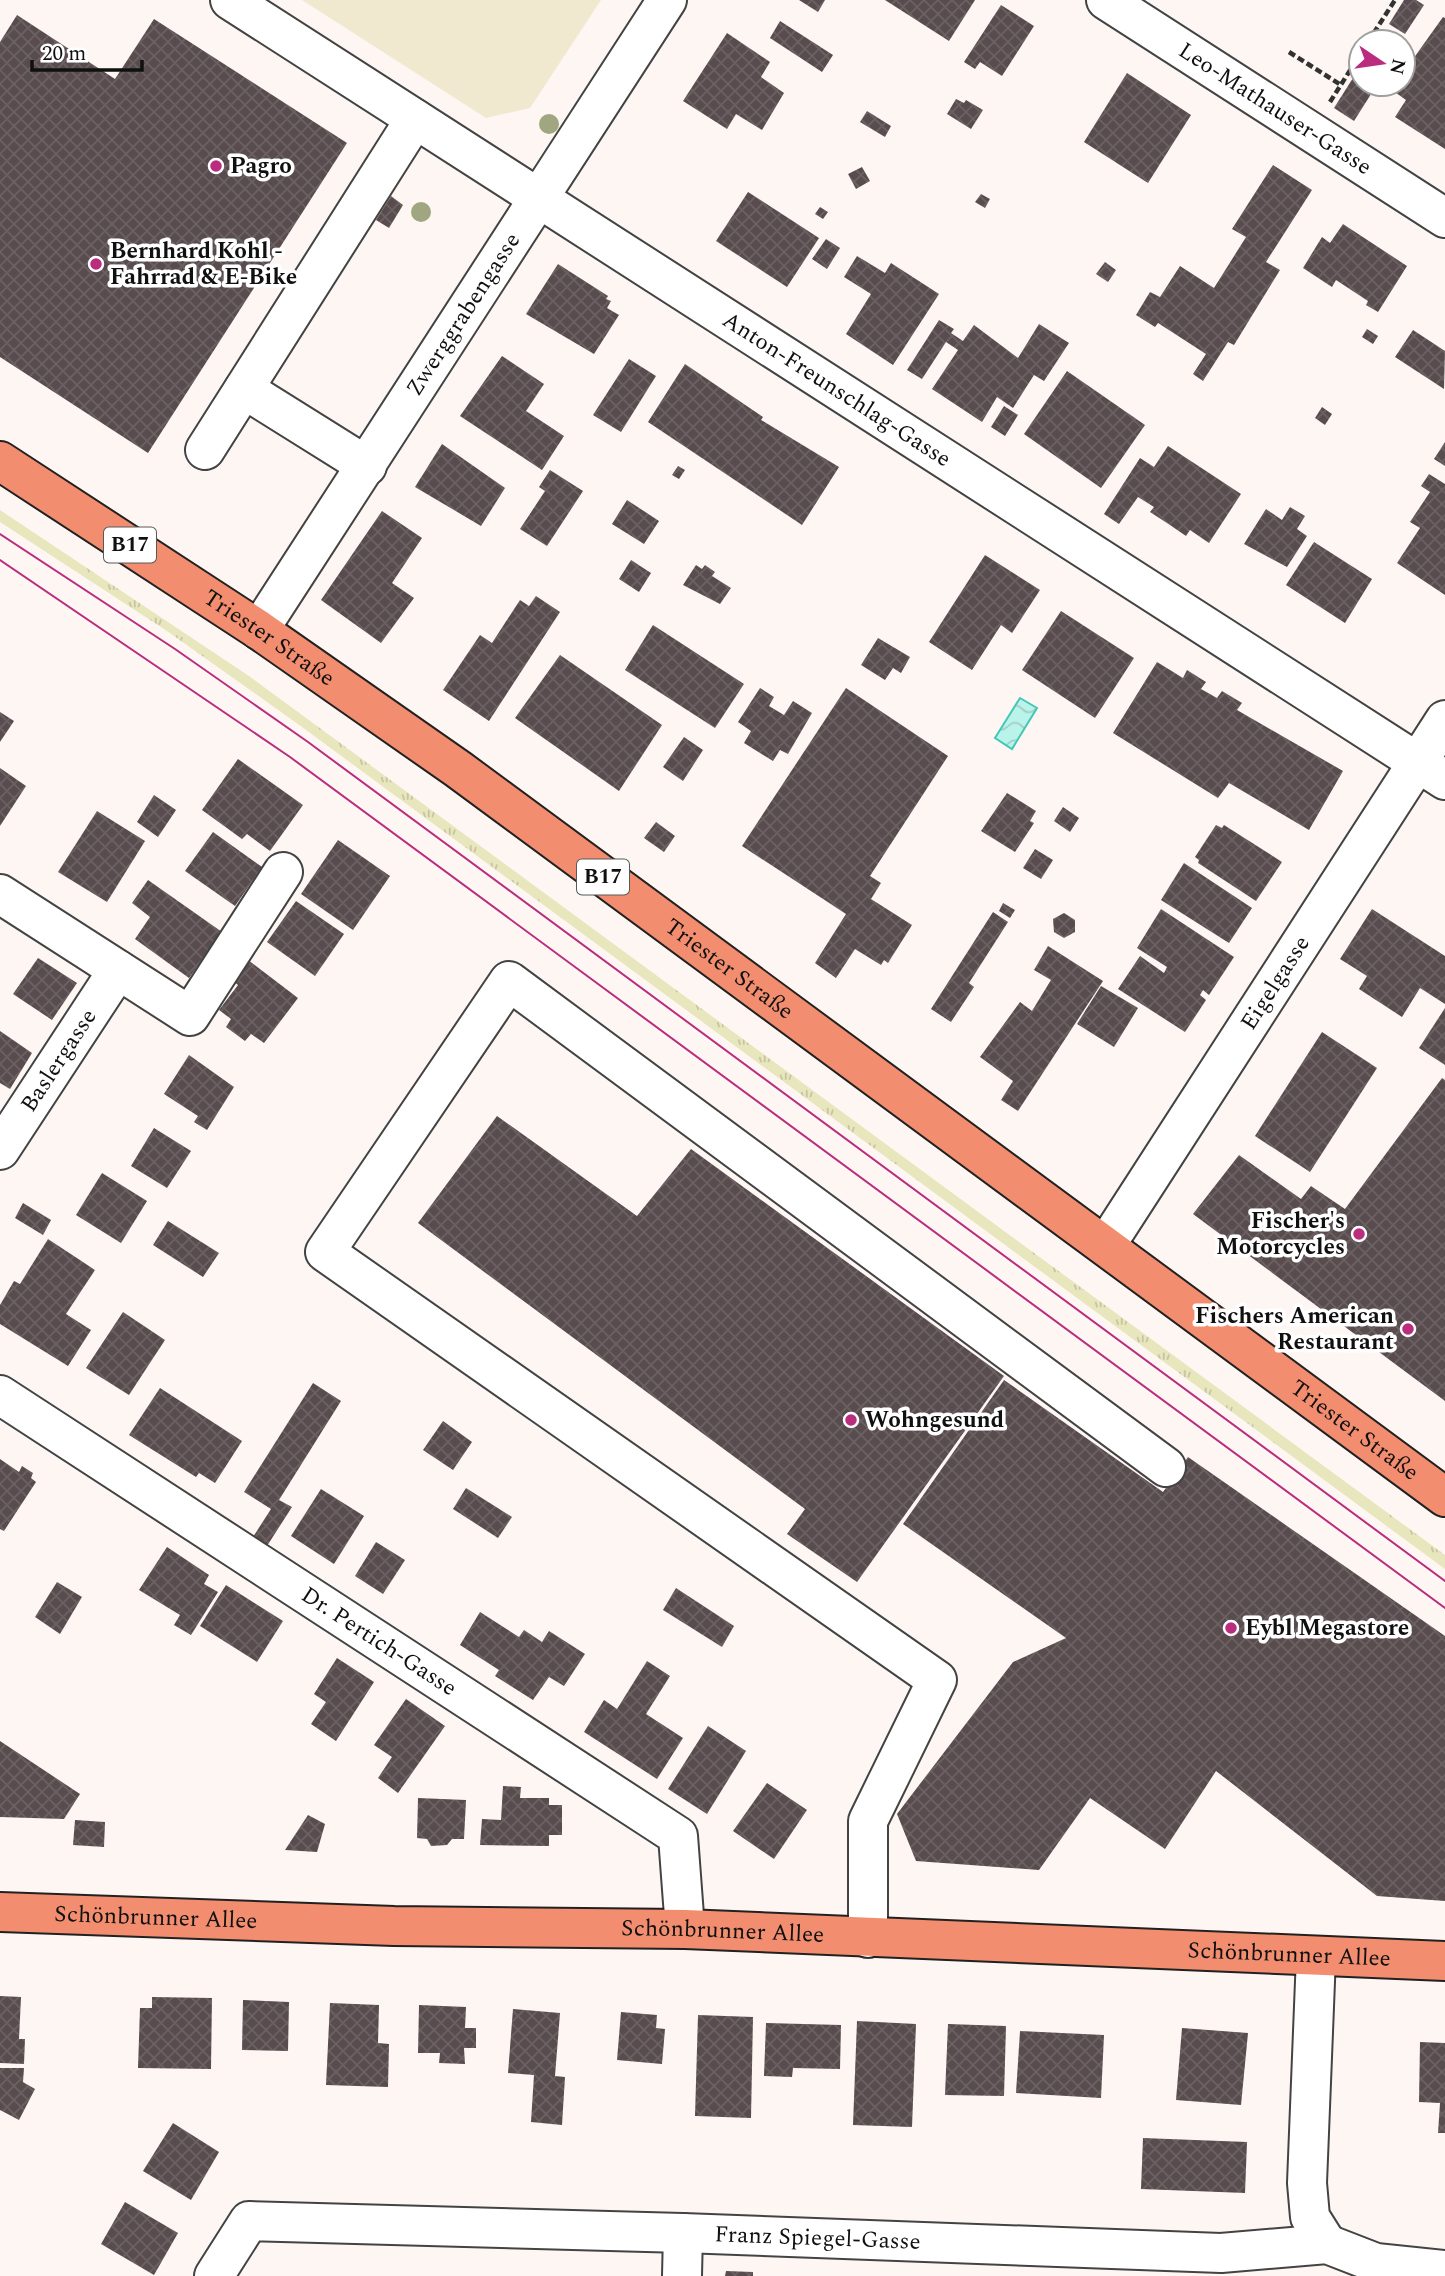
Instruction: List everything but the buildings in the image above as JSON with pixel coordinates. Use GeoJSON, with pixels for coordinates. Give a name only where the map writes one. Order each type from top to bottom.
{"type":"FeatureCollection","features":[{"type":"Feature","properties":{"kind":"main road","name":"Triester Straße"},"geometry":{"type":"LineString","coordinates":[[0,461],[259,630],[458,769],[1445,1497]]}},
{"type":"Feature","properties":{"kind":"main road","name":"Schönbrunner Allee"},"geometry":{"type":"LineString","coordinates":[[0,1912],[394,1926],[685,1929],[1445,1961]]}},
{"type":"Feature","properties":{"kind":"street","name":"Anton-Freunschlag-Gasse"},"geometry":{"type":"LineString","coordinates":[[230,0],[1431,771]]}},
{"type":"Feature","properties":{"kind":"street","name":"Zwerggrabengasse"},"geometry":{"type":"LineString","coordinates":[[259,630],[667,0]]}},
{"type":"Feature","properties":{"kind":"street","name":"Leo-Mathauser-Gasse"},"geometry":{"type":"LineString","coordinates":[[1106,0],[1445,218]]}},
{"type":"Feature","properties":{"kind":"street"},"geometry":{"type":"LineString","coordinates":[[205,450],[415,119]]}},
{"type":"Feature","properties":{"kind":"street"},"geometry":{"type":"LineString","coordinates":[[244,389],[367,466]]}},
{"type":"Feature","properties":{"kind":"street","name":"Eigelgasse"},"geometry":{"type":"LineString","coordinates":[[1105,1245],[1431,771],[1445,720]]}},
{"type":"Feature","properties":{"kind":"street"},"geometry":{"type":"LineString","coordinates":[[0,894],[190,1016],[283,872]]}},
{"type":"Feature","properties":{"kind":"street","name":"Baslergasse"},"geometry":{"type":"LineString","coordinates":[[0,1150],[118,970]]}},
{"type":"Feature","properties":{"kind":"street"},"geometry":{"type":"LineString","coordinates":[[868,1938],[868,1821],[937,1680],[325,1252],[509,981],[1166,1467]]}},
{"type":"Feature","properties":{"kind":"street","name":"Dr. Pertich-Gasse"},"geometry":{"type":"LineString","coordinates":[[0,1395],[678,1836],[685,1929]]}},
{"type":"Feature","properties":{"kind":"street"},"geometry":{"type":"LineString","coordinates":[[1316,1956],[1307,2183],[1318,2260]]}},
{"type":"Feature","properties":{"kind":"street","name":"Franz Spiegel-Gasse"},"geometry":{"type":"LineString","coordinates":[[214,2276],[248,2221],[683,2233],[1221,2253],[1445,2270]]}},
{"type":"Feature","properties":{"kind":"street"},"geometry":{"type":"LineString","coordinates":[[682,2276],[683,2233]]}},
{"type":"Feature","properties":{"kind":"path"},"geometry":{"type":"LineString","coordinates":[[1377,28],[1395,0]]}},
{"type":"Feature","properties":{"kind":"path"},"geometry":{"type":"LineString","coordinates":[[1289,52],[1341,85]]}},
{"type":"Feature","properties":{"kind":"path"},"geometry":{"type":"LineString","coordinates":[[1310,132],[1347,75]]}},
{"type":"Feature","properties":{"kind":"green space"},"geometry":{"type":"Polygon","coordinates":[[[0,510],[249,676],[1445,1555],[1445,1569],[302,727],[167,631],[0,522],[0,510]]]}},
{"type":"Feature","properties":{"kind":"shaded area"},"geometry":{"type":"Polygon","coordinates":[[[302,0],[601,0],[530,108],[486,118],[302,0]]]}},
{"type":"Feature","properties":{"kind":"water"},"geometry":{"type":"Polygon","coordinates":[[[1020,698],[1037,708],[1012,749],[995,738],[1020,698]]]}},
{"type":"Feature","properties":{"kind":"tram line"},"geometry":{"type":"LineString","coordinates":[[0,534],[175,649],[308,742],[1445,1581]]}},
{"type":"Feature","properties":{"kind":"tram line"},"geometry":{"type":"LineString","coordinates":[[0,560],[290,757],[1445,1608]]}},
{"type":"Feature","properties":{"kind":"place","name":"Pagro"},"geometry":{"type":"Point","coordinates":[216,166]}},
{"type":"Feature","properties":{"kind":"place","name":"Bernhard Kohl - Fahrrad & E-Bike"},"geometry":{"type":"Point","coordinates":[96,264]}},
{"type":"Feature","properties":{"kind":"place","name":"Fischer's Motorcycles"},"geometry":{"type":"Point","coordinates":[1359,1234]}},
{"type":"Feature","properties":{"kind":"place","name":"Fischers American Restaurant"},"geometry":{"type":"Point","coordinates":[1408,1329]}},
{"type":"Feature","properties":{"kind":"place","name":"Wohngesund"},"geometry":{"type":"Point","coordinates":[851,1420]}},
{"type":"Feature","properties":{"kind":"place","name":"Eybl Megastore"},"geometry":{"type":"Point","coordinates":[1231,1628]}}]}
